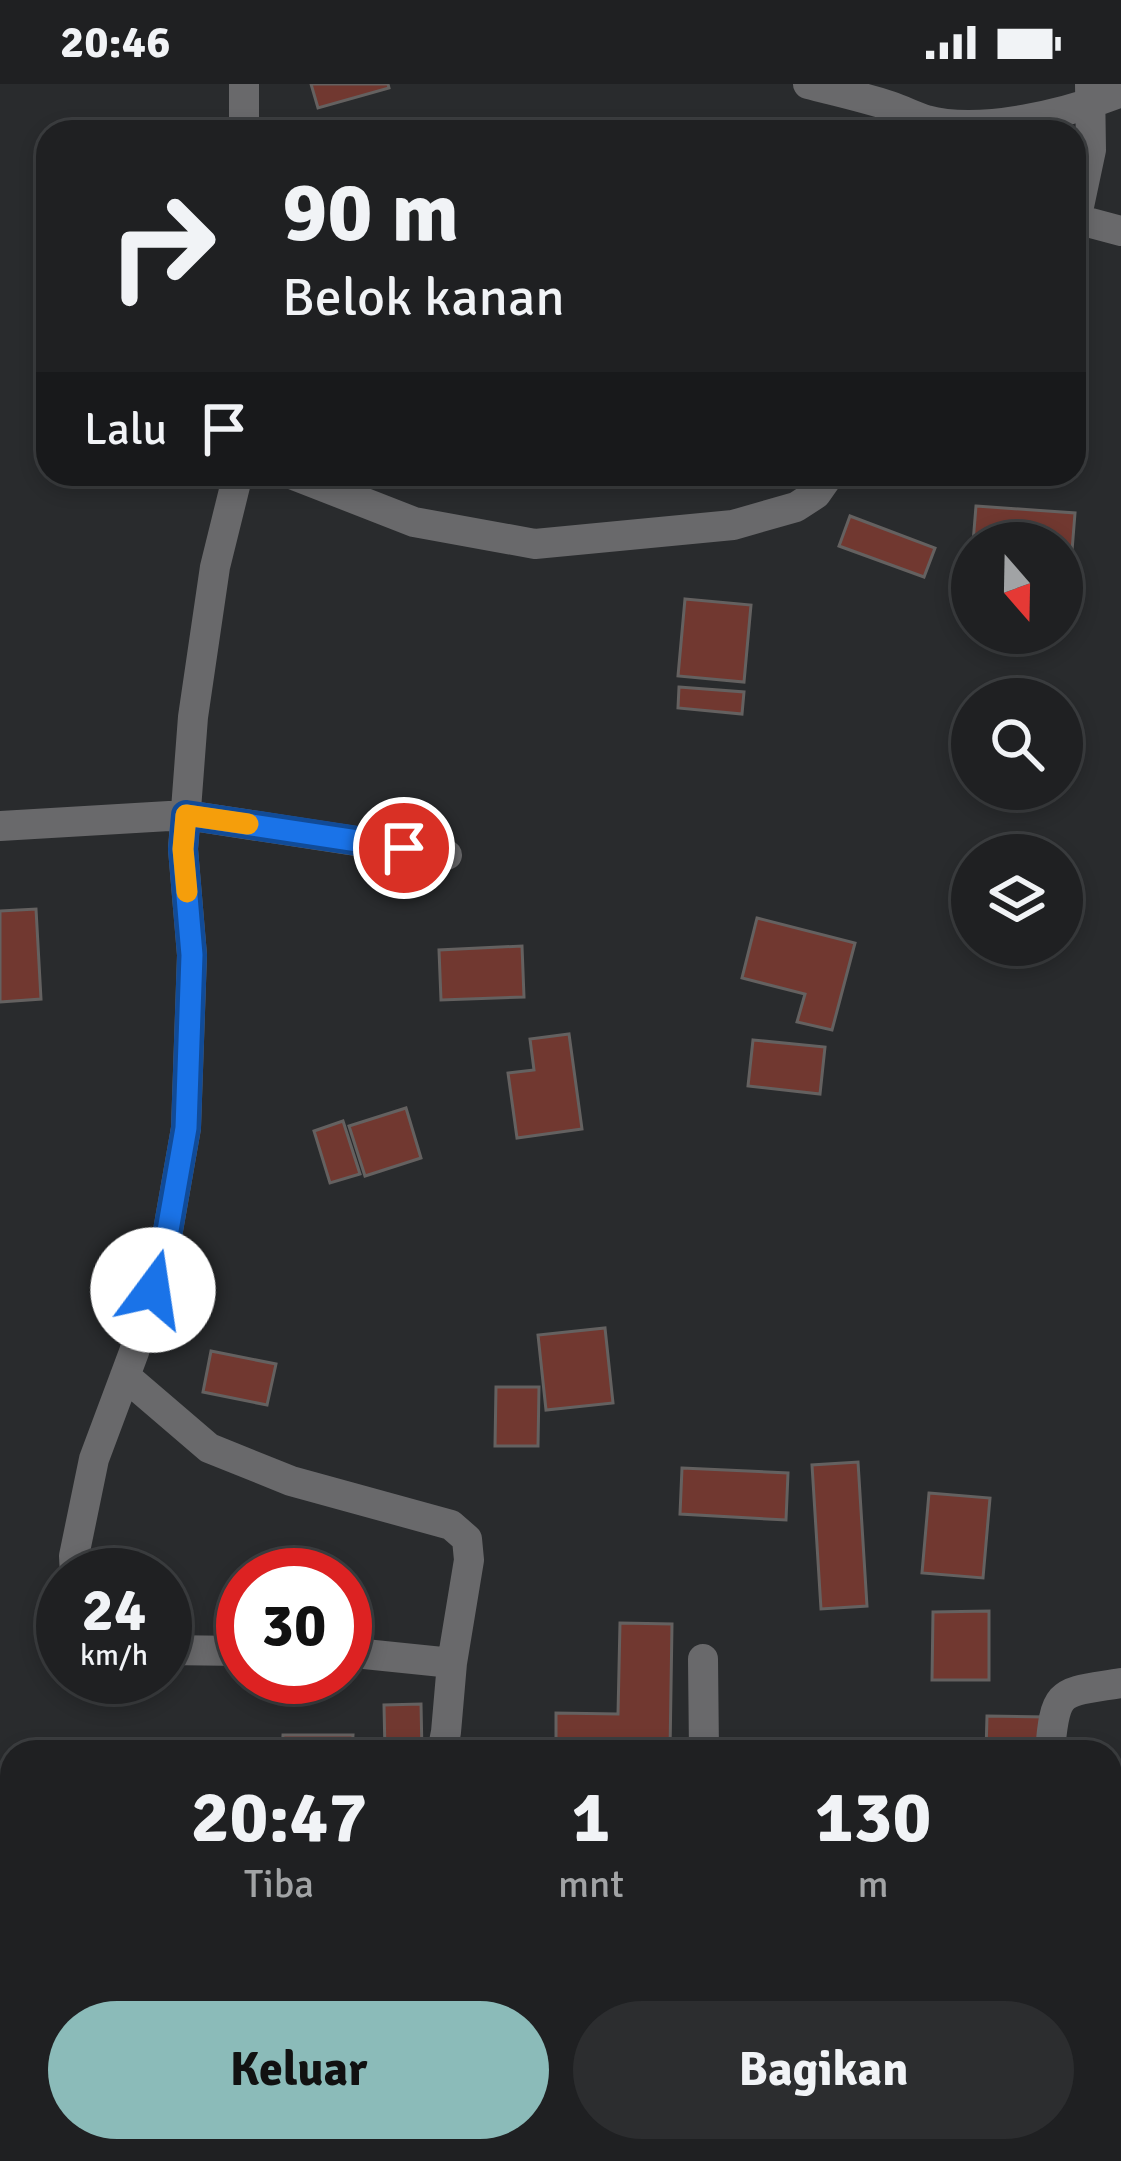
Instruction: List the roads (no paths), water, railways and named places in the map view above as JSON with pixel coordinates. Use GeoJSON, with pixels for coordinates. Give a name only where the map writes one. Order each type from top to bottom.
{"type":"FeatureCollection","features":[{"type":"Feature","properties":{"kind":"street"},"geometry":{"type":"LineString","coordinates":[[244,84],[244,120]]}},
{"type":"Feature","properties":{"kind":"street"},"geometry":{"type":"LineString","coordinates":[[808,84],[891,119],[927,120]]}},
{"type":"Feature","properties":{"kind":"street"},"geometry":{"type":"LineString","coordinates":[[1021,120],[1090,94],[1121,92]]}},
{"type":"Feature","properties":{"kind":"street"},"geometry":{"type":"LineString","coordinates":[[1086,173],[1091,150],[1090,94]]}},
{"type":"Feature","properties":{"kind":"street"},"geometry":{"type":"LineString","coordinates":[[1086,226],[1121,231]]}},
{"type":"Feature","properties":{"kind":"street"},"geometry":{"type":"LineString","coordinates":[[76,1548],[94,1459],[163,1259],[186,1128],[192,955],[183,849],[214,567],[235,486]]}},
{"type":"Feature","properties":{"kind":"street"},"geometry":{"type":"LineString","coordinates":[[322,486],[414,522],[535,544],[733,524],[796,507],[821,486]]}},
{"type":"Feature","properties":{"kind":"street"},"geometry":{"type":"LineString","coordinates":[[0,826],[186,815],[447,855]]}},
{"type":"Feature","properties":{"kind":"street"},"geometry":{"type":"LineString","coordinates":[[125,1376],[209,1448],[291,1481],[451,1525],[467,1539],[469,1560],[443,1740]]}},
{"type":"Feature","properties":{"kind":"street"},"geometry":{"type":"LineString","coordinates":[[372,1655],[452,1663]]}},
{"type":"Feature","properties":{"kind":"street"},"geometry":{"type":"LineString","coordinates":[[703,1659],[704,1740]]}},
{"type":"Feature","properties":{"kind":"street"},"geometry":{"type":"LineString","coordinates":[[1051,1740],[1058,1700],[1071,1691],[1121,1683]]}}]}
